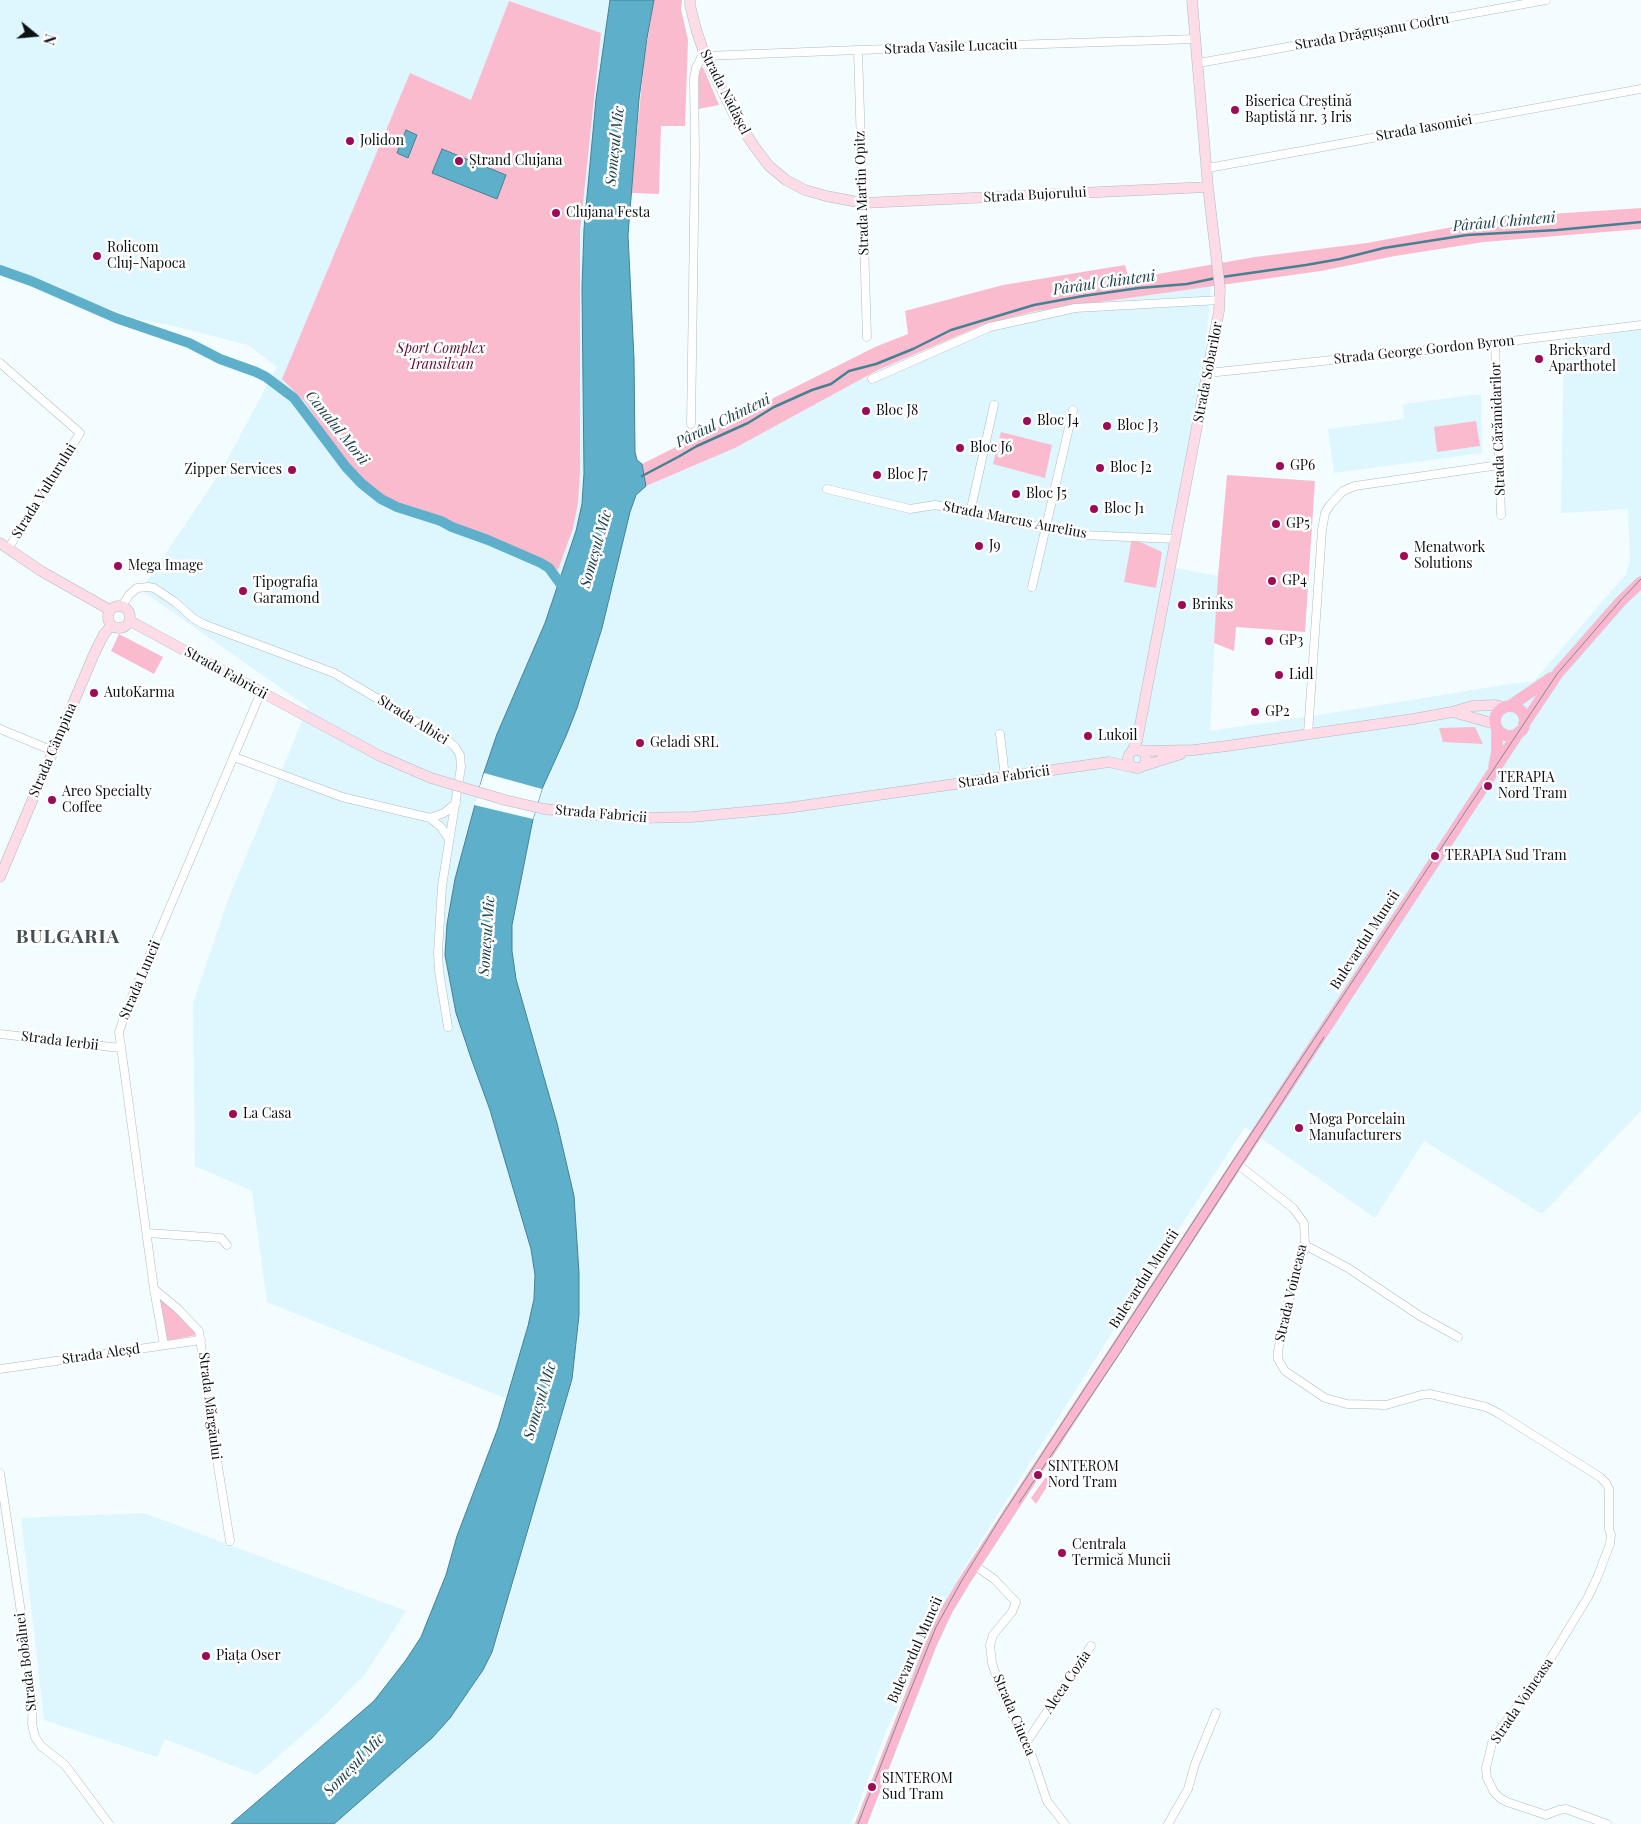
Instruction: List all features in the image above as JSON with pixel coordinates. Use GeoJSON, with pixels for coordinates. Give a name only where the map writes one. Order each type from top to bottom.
{"type":"FeatureCollection","features":[{"type":"Feature","properties":{"kind":"main road","name":"Strada Nădășel"},"geometry":{"type":"LineString","coordinates":[[690,0],[696,29],[705,56],[736,120],[769,166],[786,180],[805,190],[826,196],[862,202]]}},
{"type":"Feature","properties":{"kind":"main road","name":"Strada Sobarilor"},"geometry":{"type":"LineString","coordinates":[[1136,749],[1208,373],[1220,300],[1192,0]]}},
{"type":"Feature","properties":{"kind":"main road","name":"Strada Bujorului"},"geometry":{"type":"LineString","coordinates":[[862,202],[1208,187]]}},
{"type":"Feature","properties":{"kind":"main road"},"geometry":{"type":"LineString","coordinates":[[4,546],[110,610]]}},
{"type":"Feature","properties":{"kind":"main road","name":"Bulevardul Muncii"},"geometry":{"type":"LineString","coordinates":[[861,1824],[931,1644],[947,1610],[974,1565],[1120,1345],[1236,1163],[1558,673],[1621,601],[1641,582]]}},
{"type":"Feature","properties":{"kind":"main road"},"geometry":{"type":"LineString","coordinates":[[115,606],[122,606],[129,612],[130,621],[123,628],[117,629],[111,626],[107,616],[115,606]]}},
{"type":"Feature","properties":{"kind":"main road","name":"Strada Fabricii"},"geometry":{"type":"LineString","coordinates":[[130,621],[388,760],[431,778],[467,790],[544,809],[625,817],[692,817],[787,808],[1112,762],[1136,749],[1194,750],[1452,712],[1472,706],[1507,706]]}},
{"type":"Feature","properties":{"kind":"main road","name":"Strada Câmpina"},"geometry":{"type":"LineString","coordinates":[[0,877],[99,641],[111,626]]}},
{"type":"Feature","properties":{"kind":"main road","name":"Bulevardul Muncii"},"geometry":{"type":"LineString","coordinates":[[1507,706],[1558,673]]}},
{"type":"Feature","properties":{"kind":"main road"},"geometry":{"type":"LineString","coordinates":[[1507,706],[1521,711],[1525,719],[1522,728],[1510,736],[1496,726],[1498,713],[1507,706]]}},
{"type":"Feature","properties":{"kind":"main road","name":"Strada Fabricii"},"geometry":{"type":"LineString","coordinates":[[1452,712],[1496,726]]}},
{"type":"Feature","properties":{"kind":"main road","name":"Bulevardul Muncii"},"geometry":{"type":"LineString","coordinates":[[1493,772],[1497,752],[1496,726]]}},
{"type":"Feature","properties":{"kind":"main road"},"geometry":{"type":"LineString","coordinates":[[1132,767],[1127,758],[1136,749],[1146,760],[1143,766]]}},
{"type":"Feature","properties":{"kind":"main road","name":"Strada Fabricii"},"geometry":{"type":"LineString","coordinates":[[1112,762],[1136,768],[1194,750]]}},
{"type":"Feature","properties":{"kind":"street","name":"Strada Drăgușanu Codru"},"geometry":{"type":"LineString","coordinates":[[1199,63],[1546,0]]}},
{"type":"Feature","properties":{"kind":"street","name":"Strada Vasile Lucaciu"},"geometry":{"type":"LineString","coordinates":[[705,56],[1196,38]]}},
{"type":"Feature","properties":{"kind":"street","name":"Strada Martin Opitz"},"geometry":{"type":"LineString","coordinates":[[858,50],[867,336]]}},
{"type":"Feature","properties":{"kind":"street"},"geometry":{"type":"LineString","coordinates":[[691,424],[695,154],[694,78],[698,61],[705,56]]}},
{"type":"Feature","properties":{"kind":"street","name":"Strada Iasomiei"},"geometry":{"type":"LineString","coordinates":[[1208,168],[1641,89]]}},
{"type":"Feature","properties":{"kind":"street"},"geometry":{"type":"LineString","coordinates":[[872,379],[990,328],[1075,308],[1220,300]]}},
{"type":"Feature","properties":{"kind":"street","name":"Strada George Gordon Byron"},"geometry":{"type":"LineString","coordinates":[[1208,373],[1495,344],[1641,325]]}},
{"type":"Feature","properties":{"kind":"street","name":"Strada Cărămidarilor"},"geometry":{"type":"LineString","coordinates":[[1495,344],[1501,514]]}},
{"type":"Feature","properties":{"kind":"street","name":"Strada Vulturului"},"geometry":{"type":"LineString","coordinates":[[0,363],[80,433],[4,546]]}},
{"type":"Feature","properties":{"kind":"street"},"geometry":{"type":"LineString","coordinates":[[970,513],[994,405]]}},
{"type":"Feature","properties":{"kind":"street"},"geometry":{"type":"LineString","coordinates":[[1032,587],[1073,410]]}},
{"type":"Feature","properties":{"kind":"street"},"geometry":{"type":"LineString","coordinates":[[1308,734],[1322,530],[1330,504],[1343,491],[1355,486],[1499,465]]}},
{"type":"Feature","properties":{"kind":"street","name":"Strada Marcus Aurelius"},"geometry":{"type":"LineString","coordinates":[[827,489],[910,509],[935,505],[1082,535],[1176,539]]}},
{"type":"Feature","properties":{"kind":"street","name":"Strada Albiei"},"geometry":{"type":"LineString","coordinates":[[122,606],[129,595],[137,588],[154,588],[176,602],[193,618],[203,624],[334,673],[361,687],[446,739],[455,747],[462,761],[442,886],[438,952],[439,971],[448,1027]]}},
{"type":"Feature","properties":{"kind":"street","name":"Strada Luncii"},"geometry":{"type":"LineString","coordinates":[[164,1344],[154,1289],[120,1048],[121,1025],[261,692]]}},
{"type":"Feature","properties":{"kind":"street"},"geometry":{"type":"LineString","coordinates":[[0,728],[53,751]]}},
{"type":"Feature","properties":{"kind":"street"},"geometry":{"type":"LineString","coordinates":[[1000,734],[1005,777]]}},
{"type":"Feature","properties":{"kind":"street"},"geometry":{"type":"LineString","coordinates":[[234,757],[335,795],[430,818],[441,827],[449,839]]}},
{"type":"Feature","properties":{"kind":"street"},"geometry":{"type":"LineString","coordinates":[[430,818],[456,804]]}},
{"type":"Feature","properties":{"kind":"street","name":"Strada Ierbii"},"geometry":{"type":"LineString","coordinates":[[0,1034],[120,1048]]}},
{"type":"Feature","properties":{"kind":"street","name":"Strada Voineasa"},"geometry":{"type":"LineString","coordinates":[[1236,1163],[1293,1208],[1304,1222],[1304,1245],[1279,1342],[1278,1358],[1285,1371],[1325,1398],[1347,1404],[1386,1405],[1430,1394],[1486,1407],[1606,1482],[1609,1489],[1610,1544],[1588,1597],[1533,1687],[1493,1739],[1486,1768],[1487,1778],[1494,1792],[1507,1802],[1546,1815],[1566,1809],[1607,1824]]}},
{"type":"Feature","properties":{"kind":"street"},"geometry":{"type":"LineString","coordinates":[[147,1232],[221,1238],[227,1245]]}},
{"type":"Feature","properties":{"kind":"street"},"geometry":{"type":"LineString","coordinates":[[1304,1245],[1348,1268],[1420,1316],[1458,1337]]}},
{"type":"Feature","properties":{"kind":"street","name":"Strada Mărgăului"},"geometry":{"type":"LineString","coordinates":[[154,1289],[199,1331],[216,1460],[230,1541]]}},
{"type":"Feature","properties":{"kind":"street","name":"Strada Aleșd"},"geometry":{"type":"LineString","coordinates":[[0,1369],[201,1340]]}},
{"type":"Feature","properties":{"kind":"street","name":"Strada Bobâlnei"},"geometry":{"type":"LineString","coordinates":[[0,1473],[27,1657],[33,1703],[32,1724],[35,1737],[41,1746],[66,1765],[109,1824]]}},
{"type":"Feature","properties":{"kind":"street","name":"Strada Ciucea"},"geometry":{"type":"LineString","coordinates":[[974,1565],[994,1579],[1016,1602],[1012,1612],[993,1635],[990,1645],[991,1654],[1001,1691],[1033,1759],[1047,1801],[1065,1824]]}},
{"type":"Feature","properties":{"kind":"street","name":"Aleea Cozia"},"geometry":{"type":"LineString","coordinates":[[1026,1744],[1091,1646]]}},
{"type":"Feature","properties":{"kind":"street"},"geometry":{"type":"LineString","coordinates":[[1168,1824],[1188,1789],[1195,1764],[1216,1713]]}},
{"type":"Feature","properties":{"kind":"shaded area"},"geometry":{"type":"Polygon","coordinates":[[[0,0],[610,0],[596,99],[584,229],[582,288],[584,473],[582,504],[576,531],[545,623],[497,734],[483,775],[455,879],[447,924],[445,955],[456,1014],[506,1160],[531,1249],[535,1275],[534,1299],[528,1326],[507,1399],[267,1302],[252,1191],[195,1166],[193,1003],[228,900],[308,707],[141,590],[220,473],[277,367],[248,345],[174,326],[137,319],[0,267],[0,0]]]}},
{"type":"Feature","properties":{"kind":"shaded area"},"geometry":{"type":"Polygon","coordinates":[[[1211,286],[1200,414],[1171,567],[1218,576],[1210,731],[1534,681],[1626,574],[1630,561],[1628,509],[1561,513],[1564,341],[1641,329],[1641,1111],[1542,1214],[1424,1141],[1375,1218],[1245,1127],[1121,1318],[962,1571],[886,1731],[851,1824],[334,1824],[432,1738],[450,1718],[483,1670],[500,1630],[572,1379],[579,1315],[579,1273],[574,1196],[557,1123],[516,979],[512,951],[512,925],[533,819],[542,789],[566,736],[592,663],[636,495],[646,486],[735,448],[878,370],[983,325],[1036,311],[1211,286]]]}},
{"type":"Feature","properties":{"kind":"shaded area"},"geometry":{"type":"Polygon","coordinates":[[[1481,394],[1482,453],[1334,473],[1328,429],[1404,419],[1403,404],[1481,394]]]}},
{"type":"Feature","properties":{"kind":"shaded area","name":"Piața Oser"},"geometry":{"type":"Polygon","coordinates":[[[144,1513],[406,1611],[365,1674],[323,1717],[257,1775],[165,1739],[157,1757],[44,1720],[21,1518],[144,1513]]]}},
{"type":"Feature","properties":{"kind":"green space"},"geometry":{"type":"Polygon","coordinates":[[[654,0],[682,0],[681,9],[688,40],[685,126],[661,126],[659,194],[631,193],[644,62],[654,0]]]}},
{"type":"Feature","properties":{"kind":"green space","name":"Sport Complex Transilvan"},"geometry":{"type":"Polygon","coordinates":[[[509,1],[601,33],[580,231],[580,472],[578,503],[573,528],[558,570],[501,541],[452,523],[441,516],[388,499],[356,473],[329,439],[305,402],[282,379],[410,73],[471,100],[509,1]]]}},
{"type":"Feature","properties":{"kind":"green space"},"geometry":{"type":"Polygon","coordinates":[[[703,67],[719,105],[698,109],[699,72],[703,67]]]}},
{"type":"Feature","properties":{"kind":"green space"},"geometry":{"type":"Polygon","coordinates":[[[1641,208],[1641,229],[1484,242],[1395,256],[1321,271],[1036,311],[983,325],[878,370],[735,448],[646,486],[642,464],[875,347],[908,334],[905,311],[1003,285],[1125,265],[1129,279],[1255,257],[1367,243],[1506,217],[1641,208]]]}},
{"type":"Feature","properties":{"kind":"green space"},"geometry":{"type":"Polygon","coordinates":[[[1476,421],[1480,446],[1437,452],[1434,427],[1476,421]]]}},
{"type":"Feature","properties":{"kind":"green space"},"geometry":{"type":"Polygon","coordinates":[[[1001,432],[1052,445],[1045,478],[993,464],[1001,432]]]}},
{"type":"Feature","properties":{"kind":"green space"},"geometry":{"type":"Polygon","coordinates":[[[1227,475],[1315,481],[1305,632],[1236,627],[1234,651],[1214,643],[1227,475]]]}},
{"type":"Feature","properties":{"kind":"green space"},"geometry":{"type":"Polygon","coordinates":[[[1132,538],[1162,552],[1156,588],[1124,582],[1132,538]]]}},
{"type":"Feature","properties":{"kind":"green space"},"geometry":{"type":"Polygon","coordinates":[[[119,634],[163,657],[154,674],[111,651],[119,634]]]}},
{"type":"Feature","properties":{"kind":"green space"},"geometry":{"type":"Polygon","coordinates":[[[1475,727],[1483,744],[1443,742],[1439,728],[1475,727]]]}},
{"type":"Feature","properties":{"kind":"green space"},"geometry":{"type":"Polygon","coordinates":[[[158,1296],[193,1327],[197,1335],[166,1341],[158,1296]]]}},
{"type":"Feature","properties":{"kind":"green space"},"geometry":{"type":"Polygon","coordinates":[[[1048,1474],[1053,1477],[1036,1504],[1031,1498],[1048,1474]]]}},
{"type":"Feature","properties":{"kind":"water","name":"Someșul Mic"},"geometry":{"type":"Polygon","coordinates":[[[610,0],[654,0],[639,99],[628,235],[634,359],[635,452],[637,460],[642,464],[646,486],[636,495],[630,512],[602,628],[577,708],[542,789],[533,819],[512,925],[512,951],[516,979],[557,1123],[574,1196],[579,1273],[579,1315],[572,1379],[492,1652],[483,1670],[450,1718],[432,1738],[334,1824],[231,1824],[374,1701],[406,1660],[421,1637],[446,1575],[457,1536],[498,1428],[534,1299],[535,1275],[531,1249],[490,1110],[456,1013],[445,955],[447,924],[455,879],[483,775],[497,734],[545,623],[576,531],[582,504],[584,473],[582,288],[584,229],[596,99],[610,0]]]}},
{"type":"Feature","properties":{"kind":"water"},"geometry":{"type":"Polygon","coordinates":[[[406,130],[417,135],[408,158],[397,153],[406,130]]]}},
{"type":"Feature","properties":{"kind":"water"},"geometry":{"type":"Polygon","coordinates":[[[442,149],[506,175],[497,199],[432,173],[442,149]]]}},
{"type":"Feature","properties":{"kind":"pier"},"geometry":{"type":"Polygon","coordinates":[[[484,773],[542,789],[533,819],[474,805],[484,773]]]}},
{"type":"Feature","properties":{"kind":"waterway","name":"Pârâul Chinteni"},"geometry":{"type":"LineString","coordinates":[[1222,277],[1306,265],[1384,248],[1467,235],[1557,230],[1641,222]]}},
{"type":"Feature","properties":{"kind":"waterway","name":"Canalul Morii"},"geometry":{"type":"LineString","coordinates":[[0,270],[31,281],[116,318],[189,343],[220,359],[266,377],[294,398],[346,467],[361,483],[381,499],[397,507],[441,521],[541,563],[549,568],[568,591]]}},
{"type":"Feature","properties":{"kind":"waterway","name":"Pârâul Chinteni"},"geometry":{"type":"LineString","coordinates":[[642,476],[697,446],[748,423],[774,407],[812,390],[831,384],[849,371],[876,364],[913,349],[951,330],[1034,305],[1083,296],[1139,288],[1187,284],[1216,278]]}},
{"type":"Feature","properties":{"kind":"tram line"},"geometry":{"type":"LineString","coordinates":[[858,1824],[936,1627],[1001,1517],[1233,1161],[1557,674],[1641,579]]}},
{"type":"Feature","properties":{"kind":"tram line"},"geometry":{"type":"LineString","coordinates":[[1019,1503],[1118,1356],[1324,1037]]}},
{"type":"Feature","properties":{"kind":"place","name":"Biserica Creștină Baptistă nr. 3 Iris"},"geometry":{"type":"Point","coordinates":[1235,110]}},
{"type":"Feature","properties":{"kind":"place","name":"Jolidon"},"geometry":{"type":"Point","coordinates":[350,141]}},
{"type":"Feature","properties":{"kind":"place","name":"Ștrand Clujana"},"geometry":{"type":"Point","coordinates":[459,161]}},
{"type":"Feature","properties":{"kind":"place","name":"Clujana Festa"},"geometry":{"type":"Point","coordinates":[556,213]}},
{"type":"Feature","properties":{"kind":"place","name":"Rolicom Cluj-Napoca"},"geometry":{"type":"Point","coordinates":[97,256]}},
{"type":"Feature","properties":{"kind":"place","name":"Brickyard Aparthotel"},"geometry":{"type":"Point","coordinates":[1539,359]}},
{"type":"Feature","properties":{"kind":"place","name":"Bloc J8"},"geometry":{"type":"Point","coordinates":[866,411]}},
{"type":"Feature","properties":{"kind":"place","name":"Bloc J4"},"geometry":{"type":"Point","coordinates":[1027,421]}},
{"type":"Feature","properties":{"kind":"place","name":"Bloc J3"},"geometry":{"type":"Point","coordinates":[1107,426]}},
{"type":"Feature","properties":{"kind":"place","name":"Bloc J6"},"geometry":{"type":"Point","coordinates":[960,448]}},
{"type":"Feature","properties":{"kind":"place","name":"GP6"},"geometry":{"type":"Point","coordinates":[1280,466]}},
{"type":"Feature","properties":{"kind":"place","name":"Bloc J2"},"geometry":{"type":"Point","coordinates":[1100,468]}},
{"type":"Feature","properties":{"kind":"place","name":"Zipper Services"},"geometry":{"type":"Point","coordinates":[292,470]}},
{"type":"Feature","properties":{"kind":"place","name":"Bloc J7"},"geometry":{"type":"Point","coordinates":[877,475]}},
{"type":"Feature","properties":{"kind":"place","name":"Bloc J5"},"geometry":{"type":"Point","coordinates":[1016,494]}},
{"type":"Feature","properties":{"kind":"place","name":"Bloc J1"},"geometry":{"type":"Point","coordinates":[1094,509]}},
{"type":"Feature","properties":{"kind":"place","name":"GP5"},"geometry":{"type":"Point","coordinates":[1276,524]}},
{"type":"Feature","properties":{"kind":"place","name":"J9"},"geometry":{"type":"Point","coordinates":[979,546]}},
{"type":"Feature","properties":{"kind":"place","name":"Menatwork Solutions"},"geometry":{"type":"Point","coordinates":[1404,556]}},
{"type":"Feature","properties":{"kind":"place","name":"Mega Image"},"geometry":{"type":"Point","coordinates":[118,566]}},
{"type":"Feature","properties":{"kind":"place","name":"GP4"},"geometry":{"type":"Point","coordinates":[1272,581]}},
{"type":"Feature","properties":{"kind":"place","name":"Tipografia Garamond"},"geometry":{"type":"Point","coordinates":[243,591]}},
{"type":"Feature","properties":{"kind":"place","name":"Brinks"},"geometry":{"type":"Point","coordinates":[1182,605]}},
{"type":"Feature","properties":{"kind":"place","name":"GP3"},"geometry":{"type":"Point","coordinates":[1269,641]}},
{"type":"Feature","properties":{"kind":"place","name":"Lidl"},"geometry":{"type":"Point","coordinates":[1279,675]}},
{"type":"Feature","properties":{"kind":"place","name":"AutoKarma"},"geometry":{"type":"Point","coordinates":[94,693]}},
{"type":"Feature","properties":{"kind":"place","name":"GP2"},"geometry":{"type":"Point","coordinates":[1255,712]}},
{"type":"Feature","properties":{"kind":"place","name":"Lukoil"},"geometry":{"type":"Point","coordinates":[1088,736]}},
{"type":"Feature","properties":{"kind":"place","name":"Geladi SRL"},"geometry":{"type":"Point","coordinates":[640,743]}},
{"type":"Feature","properties":{"kind":"place","name":"TERAPIA Nord Tram"},"geometry":{"type":"Point","coordinates":[1488,786]}},
{"type":"Feature","properties":{"kind":"place","name":"Areo Specialty Coffee"},"geometry":{"type":"Point","coordinates":[52,800]}},
{"type":"Feature","properties":{"kind":"place","name":"TERAPIA Sud Tram"},"geometry":{"type":"Point","coordinates":[1435,856]}},
{"type":"Feature","properties":{"kind":"place","name":"La Casa"},"geometry":{"type":"Point","coordinates":[233,1114]}},
{"type":"Feature","properties":{"kind":"place","name":"Moga Porcelain Manufacturers"},"geometry":{"type":"Point","coordinates":[1299,1128]}},
{"type":"Feature","properties":{"kind":"place","name":"SINTEROM Nord Tram"},"geometry":{"type":"Point","coordinates":[1038,1475]}},
{"type":"Feature","properties":{"kind":"place","name":"Centrala Termică Muncii"},"geometry":{"type":"Point","coordinates":[1062,1553]}},
{"type":"Feature","properties":{"kind":"place","name":"Piața Oser"},"geometry":{"type":"Point","coordinates":[206,1656]}},
{"type":"Feature","properties":{"kind":"place","name":"SINTEROM Sud Tram"},"geometry":{"type":"Point","coordinates":[872,1787]}},
{"type":"Feature","properties":{"kind":"district","name":"BULGARIA"},"geometry":{"type":"Point","coordinates":[68,937]}}]}
